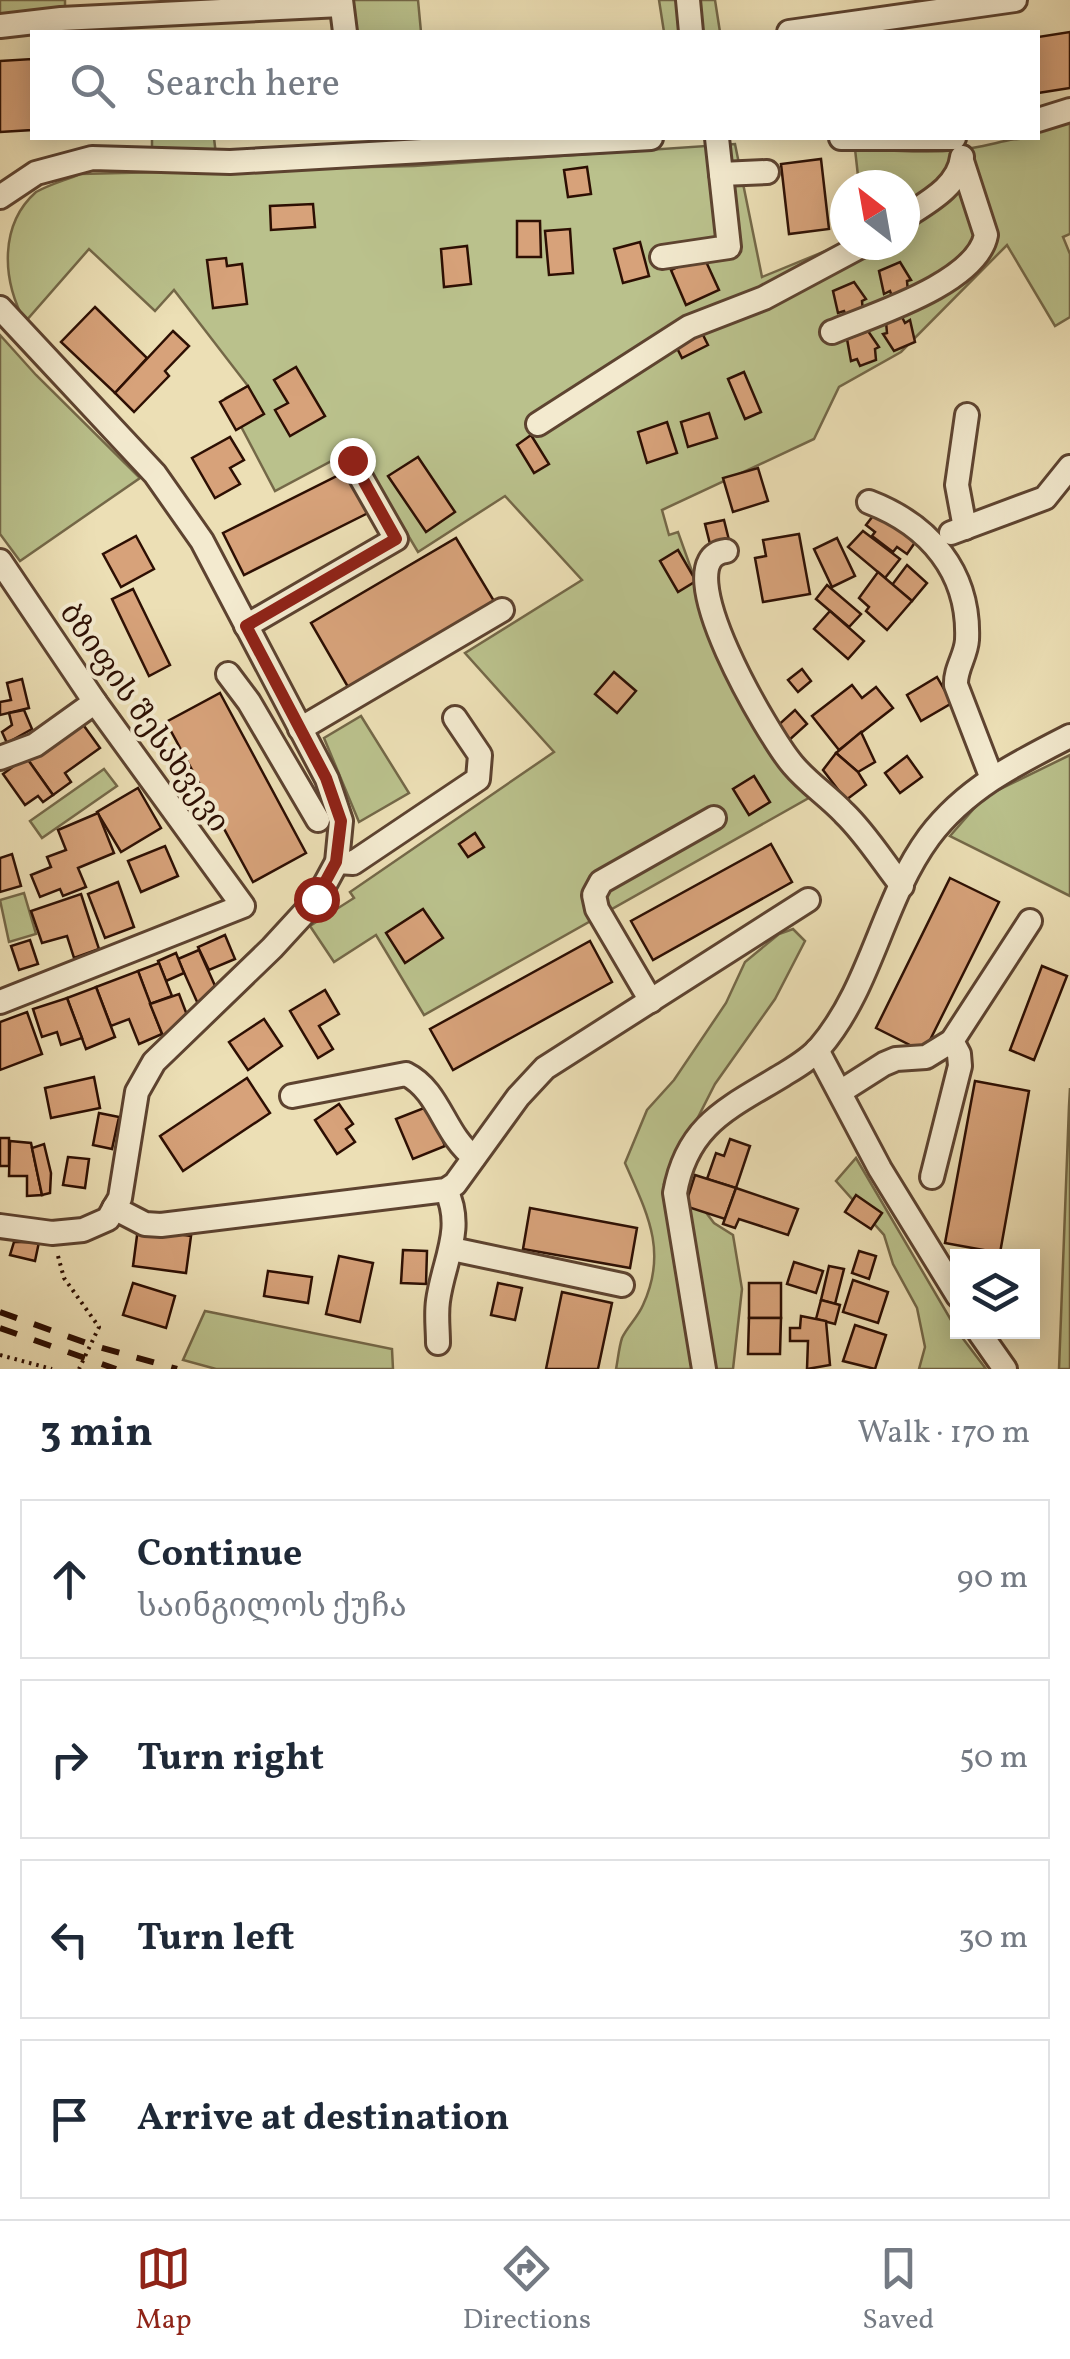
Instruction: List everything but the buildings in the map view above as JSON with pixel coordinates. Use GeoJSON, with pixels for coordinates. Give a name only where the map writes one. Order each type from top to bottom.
{"type":"FeatureCollection","features":[{"type":"Feature","properties":{"kind":"street"},"geometry":{"type":"LineString","coordinates":[[688,0],[691,30]]}},
{"type":"Feature","properties":{"kind":"street"},"geometry":{"type":"LineString","coordinates":[[803,30],[1015,0]]}},
{"type":"Feature","properties":{"kind":"street"},"geometry":{"type":"LineString","coordinates":[[0,26],[341,2],[345,30]]}},
{"type":"Feature","properties":{"kind":"street"},"geometry":{"type":"LineString","coordinates":[[1040,119],[1070,110]]}},
{"type":"Feature","properties":{"kind":"street"},"geometry":{"type":"LineString","coordinates":[[399,153],[417,140]]}},
{"type":"Feature","properties":{"kind":"street"},"geometry":{"type":"LineString","coordinates":[[0,197],[36,173],[92,158],[230,162],[359,146],[399,153],[576,140]]}},
{"type":"Feature","properties":{"kind":"street"},"geometry":{"type":"LineString","coordinates":[[662,257],[729,247],[717,140]]}},
{"type":"Feature","properties":{"kind":"street"},"geometry":{"type":"LineString","coordinates":[[920,206],[950,184],[960,171],[963,149]]}},
{"type":"Feature","properties":{"kind":"street"},"geometry":{"type":"LineString","coordinates":[[832,332],[927,292],[965,267],[984,248],[986,236],[963,149]]}},
{"type":"Feature","properties":{"kind":"street"},"geometry":{"type":"LineString","coordinates":[[721,174],[767,172]]}},
{"type":"Feature","properties":{"kind":"street"},"geometry":{"type":"LineString","coordinates":[[538,424],[689,327],[764,298],[835,260]]}},
{"type":"Feature","properties":{"kind":"street"},"geometry":{"type":"LineString","coordinates":[[0,308],[154,474],[202,541],[326,778],[341,821],[336,862],[316,899],[284,936],[154,1062],[137,1092],[120,1198],[108,1219],[83,1230],[52,1233],[0,1226]]}},
{"type":"Feature","properties":{"kind":"street"},"geometry":{"type":"LineString","coordinates":[[967,416],[957,484],[958,530],[1045,498],[1070,468]]}},
{"type":"Feature","properties":{"kind":"street"},"geometry":{"type":"LineString","coordinates":[[246,626],[396,539],[352,460]]}},
{"type":"Feature","properties":{"kind":"street"},"geometry":{"type":"LineString","coordinates":[[869,502],[897,513],[923,530],[953,571],[964,601],[966,624],[966,644],[955,674],[956,685],[991,776]]}},
{"type":"Feature","properties":{"kind":"street"},"geometry":{"type":"LineString","coordinates":[[726,550],[709,558],[705,590],[710,612],[766,726],[792,765],[846,814],[902,886]]}},
{"type":"Feature","properties":{"kind":"street","name":"ბზიფის შესახვევი"},"geometry":{"type":"LineString","coordinates":[[0,561],[243,906],[0,1002]]}},
{"type":"Feature","properties":{"kind":"street"},"geometry":{"type":"LineString","coordinates":[[300,729],[502,610]]}},
{"type":"Feature","properties":{"kind":"street"},"geometry":{"type":"LineString","coordinates":[[228,674],[249,702],[318,820]]}},
{"type":"Feature","properties":{"kind":"street"},"geometry":{"type":"LineString","coordinates":[[249,702],[277,684]]}},
{"type":"Feature","properties":{"kind":"street"},"geometry":{"type":"LineString","coordinates":[[0,758],[35,744],[96,702]]}},
{"type":"Feature","properties":{"kind":"street"},"geometry":{"type":"LineString","coordinates":[[336,862],[353,864],[478,779],[480,755],[455,718]]}},
{"type":"Feature","properties":{"kind":"street"},"geometry":{"type":"LineString","coordinates":[[704,1369],[676,1193],[680,1168],[690,1144],[708,1122],[817,1050],[858,989],[902,886],[928,838],[953,809],[991,776],[1070,736]]}},
{"type":"Feature","properties":{"kind":"street"},"geometry":{"type":"LineString","coordinates":[[650,1001],[597,910],[594,895],[601,882],[714,818]]}},
{"type":"Feature","properties":{"kind":"street"},"geometry":{"type":"LineString","coordinates":[[114,1208],[145,1224],[161,1225],[446,1190],[545,1068],[808,900]]}},
{"type":"Feature","properties":{"kind":"street"},"geometry":{"type":"LineString","coordinates":[[840,1092],[884,1064],[896,1059],[926,1058],[952,1040],[1030,921]]}},
{"type":"Feature","properties":{"kind":"street"},"geometry":{"type":"LineString","coordinates":[[932,1177],[960,1066],[952,1040]]}},
{"type":"Feature","properties":{"kind":"street"},"geometry":{"type":"LineString","coordinates":[[817,1050],[880,1169],[950,1283]]}},
{"type":"Feature","properties":{"kind":"street"},"geometry":{"type":"LineString","coordinates":[[292,1096],[406,1074],[419,1080],[428,1091],[458,1141],[474,1158]]}},
{"type":"Feature","properties":{"kind":"street"},"geometry":{"type":"LineString","coordinates":[[438,1342],[438,1301],[452,1249],[454,1216],[446,1190]]}},
{"type":"Feature","properties":{"kind":"street"},"geometry":{"type":"LineString","coordinates":[[452,1249],[622,1285]]}},
{"type":"Feature","properties":{"kind":"street"},"geometry":{"type":"LineString","coordinates":[[984,1339],[1005,1369]]}},
{"type":"Feature","properties":{"kind":"path"},"geometry":{"type":"LineString","coordinates":[[52,1233],[64,1278],[99,1327],[79,1369]]}},
{"type":"Feature","properties":{"kind":"path"},"geometry":{"type":"LineString","coordinates":[[0,1355],[52,1369]]}},
{"type":"Feature","properties":{"kind":"green space"},"geometry":{"type":"Polygon","coordinates":[[[0,0],[65,0],[65,10],[0,15],[0,0]]]}},
{"type":"Feature","properties":{"kind":"green space"},"geometry":{"type":"Polygon","coordinates":[[[348,0],[418,0],[421,30],[352,30],[348,0]]]}},
{"type":"Feature","properties":{"kind":"green space"},"geometry":{"type":"Polygon","coordinates":[[[659,0],[715,0],[720,30],[664,30],[659,0]]]}},
{"type":"Feature","properties":{"kind":"green space"},"geometry":{"type":"Polygon","coordinates":[[[1070,117],[1070,234],[1063,237],[1070,254],[1070,317],[1055,326],[1007,245],[901,352],[839,387],[814,439],[662,510],[669,535],[678,532],[699,591],[814,795],[424,1015],[376,935],[334,962],[310,926],[354,898],[350,892],[554,752],[465,653],[582,580],[505,496],[418,552],[356,448],[275,491],[226,398],[248,386],[174,290],[155,311],[89,249],[25,322],[8,270],[10,236],[24,205],[36,192],[80,174],[414,166],[735,144],[762,277],[830,249],[830,260],[920,260],[920,170],[857,170],[855,149],[951,151],[1010,140],[1040,140],[1040,126],[1070,117]]]}},
{"type":"Feature","properties":{"kind":"green space"},"geometry":{"type":"Polygon","coordinates":[[[152,140],[214,140],[216,155],[152,153],[152,140]]]}},
{"type":"Feature","properties":{"kind":"green space"},"geometry":{"type":"Polygon","coordinates":[[[0,335],[140,478],[20,561],[0,534],[0,335]]]}},
{"type":"Feature","properties":{"kind":"green space"},"geometry":{"type":"Polygon","coordinates":[[[361,716],[409,793],[359,822],[324,738],[361,716]]]}},
{"type":"Feature","properties":{"kind":"green space"},"geometry":{"type":"Polygon","coordinates":[[[1070,755],[1070,896],[950,836],[984,797],[1070,755]]]}},
{"type":"Feature","properties":{"kind":"green space"},"geometry":{"type":"Polygon","coordinates":[[[104,769],[117,786],[42,838],[30,821],[104,769]]]}},
{"type":"Feature","properties":{"kind":"green space"},"geometry":{"type":"Polygon","coordinates":[[[24,893],[36,934],[9,942],[0,900],[24,893]]]}},
{"type":"Feature","properties":{"kind":"green space"},"geometry":{"type":"Polygon","coordinates":[[[793,929],[805,941],[775,999],[715,1084],[664,1184],[695,1198],[714,1223],[733,1235],[742,1289],[733,1369],[616,1369],[622,1338],[643,1305],[654,1267],[652,1232],[625,1163],[647,1110],[674,1080],[726,1003],[745,962],[779,934],[793,929]]]}},
{"type":"Feature","properties":{"kind":"green space"},"geometry":{"type":"Polygon","coordinates":[[[1070,1088],[1070,1369],[1059,1369],[1069,1106],[1070,1088]]]}},
{"type":"Feature","properties":{"kind":"green space"},"geometry":{"type":"Polygon","coordinates":[[[856,1158],[950,1318],[950,1339],[963,1339],[986,1369],[919,1369],[925,1347],[917,1308],[893,1264],[884,1235],[836,1181],[856,1158]]]}},
{"type":"Feature","properties":{"kind":"green space"},"geometry":{"type":"Polygon","coordinates":[[[205,1311],[392,1349],[393,1369],[216,1369],[183,1360],[205,1311]]]}},
{"type":"Feature","properties":{"kind":"railway"},"geometry":{"type":"LineString","coordinates":[[0,1312],[92,1345],[177,1369]]}},
{"type":"Feature","properties":{"kind":"railway"},"geometry":{"type":"LineString","coordinates":[[0,1328],[116,1369]]}},
{"type":"Feature","properties":{"kind":"route"},"geometry":{"type":"LineString","coordinates":[[316,899],[336,862],[341,821],[326,778],[246,626],[396,539],[352,460]]}}]}
